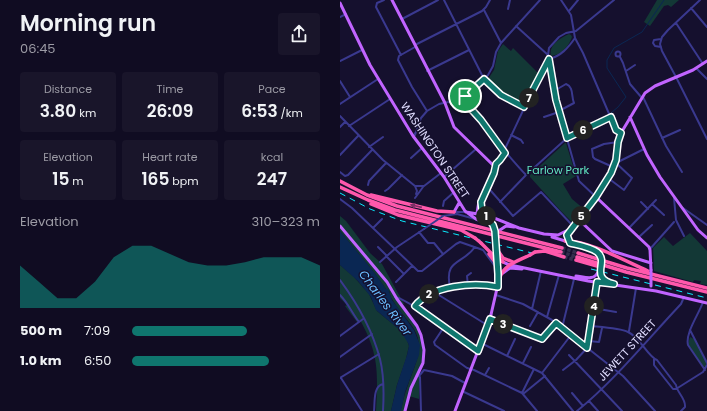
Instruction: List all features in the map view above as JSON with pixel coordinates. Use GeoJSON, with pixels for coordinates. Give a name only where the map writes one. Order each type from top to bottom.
{"type":"FeatureCollection","features":[{"type":"Feature","properties":{"kind":"highway"},"geometry":{"type":"LineString","coordinates":[[340,181],[374,198],[397,206],[561,250],[401,212],[375,203],[340,187]]}},
{"type":"Feature","properties":{"kind":"highway"},"geometry":{"type":"LineString","coordinates":[[351,187],[382,198],[437,211],[454,212]]}},
{"type":"Feature","properties":{"kind":"highway"},"geometry":{"type":"LineString","coordinates":[[346,190],[356,197],[386,210],[415,219],[461,230],[475,238],[497,258],[504,262]]}},
{"type":"Feature","properties":{"kind":"highway"},"geometry":{"type":"LineString","coordinates":[[568,242],[604,251],[657,275]]}},
{"type":"Feature","properties":{"kind":"highway"},"geometry":{"type":"LineString","coordinates":[[484,246],[498,268]]}},
{"type":"Feature","properties":{"kind":"highway"},"geometry":{"type":"LineString","coordinates":[[496,248],[503,258],[507,261],[514,262]]}},
{"type":"Feature","properties":{"kind":"highway"},"geometry":{"type":"LineString","coordinates":[[500,278],[504,270],[514,262],[535,252],[545,251],[564,257]]}},
{"type":"Feature","properties":{"kind":"highway"},"geometry":{"type":"LineString","coordinates":[[707,288],[577,257],[612,268],[707,292]]}},
{"type":"Feature","properties":{"kind":"main road"},"geometry":{"type":"LineString","coordinates":[[392,0],[427,71],[445,103],[454,127],[496,167],[479,201],[477,214]]}},
{"type":"Feature","properties":{"kind":"main road","name":"WASHINGTON STREET"},"geometry":{"type":"LineString","coordinates":[[340,2],[362,50],[413,136],[444,177],[466,212],[480,221],[490,224],[495,229]]}},
{"type":"Feature","properties":{"kind":"main road"},"geometry":{"type":"LineString","coordinates":[[568,242],[567,235],[572,226],[596,197],[614,167],[621,133],[642,97],[648,90],[655,86],[696,68],[707,61]]}},
{"type":"Feature","properties":{"kind":"main road"},"geometry":{"type":"LineString","coordinates":[[630,117],[644,149],[657,173],[698,230],[707,238]]}},
{"type":"Feature","properties":{"kind":"main road"},"geometry":{"type":"LineString","coordinates":[[483,195],[481,208],[484,215],[493,224],[495,229],[498,286]]}},
{"type":"Feature","properties":{"kind":"main road"},"geometry":{"type":"LineString","coordinates":[[596,197],[650,249],[651,288]]}},
{"type":"Feature","properties":{"kind":"main road"},"geometry":{"type":"LineString","coordinates":[[481,201],[484,209],[492,217]]}},
{"type":"Feature","properties":{"kind":"main road"},"geometry":{"type":"LineString","coordinates":[[454,212],[460,203]]}},
{"type":"Feature","properties":{"kind":"main road"},"geometry":{"type":"LineString","coordinates":[[466,212],[492,217],[523,229]]}},
{"type":"Feature","properties":{"kind":"main road"},"geometry":{"type":"LineString","coordinates":[[578,220],[612,251],[651,263]]}},
{"type":"Feature","properties":{"kind":"main road"},"geometry":{"type":"LineString","coordinates":[[340,226],[387,282],[422,335],[424,350],[421,367],[411,388],[405,411]]}},
{"type":"Feature","properties":{"kind":"main road"},"geometry":{"type":"LineString","coordinates":[[456,411],[470,369],[488,326],[500,278],[505,272],[511,268],[590,278],[595,277],[599,272],[601,260],[600,255],[595,251],[544,234],[506,226],[500,230],[496,238]]}},
{"type":"Feature","properties":{"kind":"main road"},"geometry":{"type":"LineString","coordinates":[[544,234],[558,235],[570,230]]}},
{"type":"Feature","properties":{"kind":"main road"},"geometry":{"type":"LineString","coordinates":[[497,253],[499,258],[510,265],[539,271]]}},
{"type":"Feature","properties":{"kind":"main road"},"geometry":{"type":"LineString","coordinates":[[599,272],[603,279],[614,284]]}},
{"type":"Feature","properties":{"kind":"main road"},"geometry":{"type":"LineString","coordinates":[[565,275],[597,282],[651,288],[705,303]]}},
{"type":"Feature","properties":{"kind":"street"},"geometry":{"type":"LineString","coordinates":[[384,0],[377,3],[376,7],[401,55]]}},
{"type":"Feature","properties":{"kind":"street"},"geometry":{"type":"LineString","coordinates":[[401,19],[438,0]]}},
{"type":"Feature","properties":{"kind":"street"},"geometry":{"type":"LineString","coordinates":[[444,0],[484,79],[501,95],[524,107]]}},
{"type":"Feature","properties":{"kind":"street"},"geometry":{"type":"LineString","coordinates":[[427,111],[412,87],[398,58],[415,46],[484,10],[490,0]]}},
{"type":"Feature","properties":{"kind":"street"},"geometry":{"type":"LineString","coordinates":[[508,9],[510,0]]}},
{"type":"Feature","properties":{"kind":"street"},"geometry":{"type":"LineString","coordinates":[[413,136],[421,118],[427,111],[439,104],[462,99],[484,79],[491,71],[496,51],[500,43],[540,0]]}},
{"type":"Feature","properties":{"kind":"street"},"geometry":{"type":"LineString","coordinates":[[562,0],[570,11],[573,22],[574,38],[583,53],[616,130],[621,133]]}},
{"type":"Feature","properties":{"kind":"street"},"geometry":{"type":"LineString","coordinates":[[570,11],[578,0]]}},
{"type":"Feature","properties":{"kind":"street"},"geometry":{"type":"LineString","coordinates":[[596,197],[579,181],[554,91],[548,55],[549,48],[559,37],[566,33],[576,31],[614,0]]}},
{"type":"Feature","properties":{"kind":"street"},"geometry":{"type":"LineString","coordinates":[[700,0],[668,30],[661,39],[661,47],[707,139]]}},
{"type":"Feature","properties":{"kind":"street"},"geometry":{"type":"LineString","coordinates":[[691,8],[707,27]]}},
{"type":"Feature","properties":{"kind":"street"},"geometry":{"type":"LineString","coordinates":[[484,10],[500,43]]}},
{"type":"Feature","properties":{"kind":"street"},"geometry":{"type":"LineString","coordinates":[[340,17],[346,14]]}},
{"type":"Feature","properties":{"kind":"street"},"geometry":{"type":"LineString","coordinates":[[676,23],[703,64]]}},
{"type":"Feature","properties":{"kind":"street"},"geometry":{"type":"LineString","coordinates":[[516,26],[548,55]]}},
{"type":"Feature","properties":{"kind":"street"},"geometry":{"type":"LineString","coordinates":[[496,167],[496,164],[500,160],[505,146],[549,59],[562,54],[574,38]]}},
{"type":"Feature","properties":{"kind":"street"},"geometry":{"type":"LineString","coordinates":[[661,39],[654,40],[653,43],[655,46],[661,47]]}},
{"type":"Feature","properties":{"kind":"street"},"geometry":{"type":"LineString","coordinates":[[340,61],[362,50]]}},
{"type":"Feature","properties":{"kind":"street"},"geometry":{"type":"LineString","coordinates":[[427,71],[469,50]]}},
{"type":"Feature","properties":{"kind":"street"},"geometry":{"type":"LineString","coordinates":[[620,57],[630,84],[646,101],[670,154],[682,172]]}},
{"type":"Feature","properties":{"kind":"street"},"geometry":{"type":"LineString","coordinates":[[626,70],[635,65]]}},
{"type":"Feature","properties":{"kind":"street"},"geometry":{"type":"LineString","coordinates":[[696,68],[707,80]]}},
{"type":"Feature","properties":{"kind":"street"},"geometry":{"type":"LineString","coordinates":[[340,104],[378,79]]}},
{"type":"Feature","properties":{"kind":"street"},"geometry":{"type":"LineString","coordinates":[[340,80],[350,97]]}},
{"type":"Feature","properties":{"kind":"street"},"geometry":{"type":"LineString","coordinates":[[544,117],[559,111],[574,102],[572,98],[572,90],[569,85],[566,84],[554,91]]}},
{"type":"Feature","properties":{"kind":"street"},"geometry":{"type":"LineString","coordinates":[[349,126],[390,99]]}},
{"type":"Feature","properties":{"kind":"street"},"geometry":{"type":"LineString","coordinates":[[462,99],[481,120],[504,152],[526,175]]}},
{"type":"Feature","properties":{"kind":"street"},"geometry":{"type":"LineString","coordinates":[[340,116],[372,150],[415,186],[417,191],[416,194]]}},
{"type":"Feature","properties":{"kind":"street"},"geometry":{"type":"LineString","coordinates":[[500,202],[526,175],[567,138],[611,117]]}},
{"type":"Feature","properties":{"kind":"street"},"geometry":{"type":"LineString","coordinates":[[340,127],[345,122]]}},
{"type":"Feature","properties":{"kind":"street"},"geometry":{"type":"LineString","coordinates":[[662,138],[680,130]]}},
{"type":"Feature","properties":{"kind":"street"},"geometry":{"type":"LineString","coordinates":[[511,135],[521,140],[523,143]]}},
{"type":"Feature","properties":{"kind":"street"},"geometry":{"type":"LineString","coordinates":[[340,155],[358,136]]}},
{"type":"Feature","properties":{"kind":"street"},"geometry":{"type":"LineString","coordinates":[[369,147],[383,137]]}},
{"type":"Feature","properties":{"kind":"street"},"geometry":{"type":"LineString","coordinates":[[614,167],[595,159],[593,157],[592,149],[604,144],[618,142]]}},
{"type":"Feature","properties":{"kind":"street"},"geometry":{"type":"LineString","coordinates":[[500,146],[505,146]]}},
{"type":"Feature","properties":{"kind":"street"},"geometry":{"type":"LineString","coordinates":[[411,158],[422,148]]}},
{"type":"Feature","properties":{"kind":"street"},"geometry":{"type":"LineString","coordinates":[[444,177],[476,149]]}},
{"type":"Feature","properties":{"kind":"street"},"geometry":{"type":"LineString","coordinates":[[608,178],[623,190],[631,179],[631,176],[616,163],[644,149]]}},
{"type":"Feature","properties":{"kind":"street"},"geometry":{"type":"LineString","coordinates":[[340,172],[345,176],[348,175],[372,150]]}},
{"type":"Feature","properties":{"kind":"street"},"geometry":{"type":"LineString","coordinates":[[368,185],[369,181],[386,163]]}},
{"type":"Feature","properties":{"kind":"street"},"geometry":{"type":"LineString","coordinates":[[414,198],[424,186],[441,173]]}},
{"type":"Feature","properties":{"kind":"street"},"geometry":{"type":"LineString","coordinates":[[385,191],[402,175]]}},
{"type":"Feature","properties":{"kind":"street"},"geometry":{"type":"LineString","coordinates":[[415,186],[424,186]]}},
{"type":"Feature","properties":{"kind":"street"},"geometry":{"type":"LineString","coordinates":[[486,189],[491,191],[514,216],[540,192],[572,226]]}},
{"type":"Feature","properties":{"kind":"street"},"geometry":{"type":"LineString","coordinates":[[443,206],[444,201],[453,193]]}},
{"type":"Feature","properties":{"kind":"street"},"geometry":{"type":"LineString","coordinates":[[673,197],[675,221],[684,236]]}},
{"type":"Feature","properties":{"kind":"street"},"geometry":{"type":"LineString","coordinates":[[340,199],[352,208],[418,271],[422,271],[459,242],[485,252],[498,268]]}},
{"type":"Feature","properties":{"kind":"street"},"geometry":{"type":"LineString","coordinates":[[629,228],[656,200]]}},
{"type":"Feature","properties":{"kind":"street"},"geometry":{"type":"LineString","coordinates":[[641,202],[648,209]]}},
{"type":"Feature","properties":{"kind":"street"},"geometry":{"type":"LineString","coordinates":[[652,204],[664,215]]}},
{"type":"Feature","properties":{"kind":"street"},"geometry":{"type":"LineString","coordinates":[[682,207],[707,225]]}},
{"type":"Feature","properties":{"kind":"street"},"geometry":{"type":"LineString","coordinates":[[380,262],[398,246],[448,213],[466,212]]}},
{"type":"Feature","properties":{"kind":"street"},"geometry":{"type":"LineString","coordinates":[[443,216],[457,214],[480,221]]}},
{"type":"Feature","properties":{"kind":"street"},"geometry":{"type":"LineString","coordinates":[[373,228],[382,219]]}},
{"type":"Feature","properties":{"kind":"street"},"geometry":{"type":"LineString","coordinates":[[650,249],[675,221]]}},
{"type":"Feature","properties":{"kind":"street"},"geometry":{"type":"LineString","coordinates":[[639,237],[652,225]]}},
{"type":"Feature","properties":{"kind":"street"},"geometry":{"type":"LineString","coordinates":[[419,232],[428,243],[434,243],[443,254]]}},
{"type":"Feature","properties":{"kind":"street"},"geometry":{"type":"LineString","coordinates":[[388,243],[398,246]]}},
{"type":"Feature","properties":{"kind":"street"},"geometry":{"type":"LineString","coordinates":[[378,246],[404,274]]}},
{"type":"Feature","properties":{"kind":"street"},"geometry":{"type":"LineString","coordinates":[[450,287],[448,275],[450,268],[471,252],[475,247]]}},
{"type":"Feature","properties":{"kind":"street"},"geometry":{"type":"LineString","coordinates":[[396,282],[412,266]]}},
{"type":"Feature","properties":{"kind":"street"},"geometry":{"type":"LineString","coordinates":[[532,309],[539,271]]}},
{"type":"Feature","properties":{"kind":"street"},"geometry":{"type":"LineString","coordinates":[[468,286],[467,276],[471,272]]}},
{"type":"Feature","properties":{"kind":"street"},"geometry":{"type":"LineString","coordinates":[[547,317],[559,274]]}},
{"type":"Feature","properties":{"kind":"street"},"geometry":{"type":"LineString","coordinates":[[562,328],[575,278]]}},
{"type":"Feature","properties":{"kind":"street"},"geometry":{"type":"LineString","coordinates":[[340,280],[353,299],[372,334],[381,364],[383,411]]}},
{"type":"Feature","properties":{"kind":"street"},"geometry":{"type":"LineString","coordinates":[[563,370],[575,361],[587,348],[597,282]]}},
{"type":"Feature","properties":{"kind":"street"},"geometry":{"type":"LineString","coordinates":[[415,306],[425,297],[434,292],[450,287],[498,286]]}},
{"type":"Feature","properties":{"kind":"street"},"geometry":{"type":"LineString","coordinates":[[629,332],[636,287]]}},
{"type":"Feature","properties":{"kind":"street"},"geometry":{"type":"LineString","coordinates":[[440,290],[440,296]]}},
{"type":"Feature","properties":{"kind":"street"},"geometry":{"type":"LineString","coordinates":[[434,292],[488,326]]}},
{"type":"Feature","properties":{"kind":"street"},"geometry":{"type":"LineString","coordinates":[[340,295],[347,302],[350,310],[359,322]]}},
{"type":"Feature","properties":{"kind":"street"},"geometry":{"type":"LineString","coordinates":[[496,295],[518,302],[556,323],[618,372],[655,411]]}},
{"type":"Feature","properties":{"kind":"street"},"geometry":{"type":"LineString","coordinates":[[396,297],[400,297],[415,306],[478,351]]}},
{"type":"Feature","properties":{"kind":"street","name":"JEWETT STREET"},"geometry":{"type":"LineString","coordinates":[[577,411],[602,389],[618,372],[681,304],[684,297]]}},
{"type":"Feature","properties":{"kind":"street"},"geometry":{"type":"LineString","coordinates":[[347,302],[353,299]]}},
{"type":"Feature","properties":{"kind":"street"},"geometry":{"type":"LineString","coordinates":[[705,303],[690,330],[687,342],[705,370]]}},
{"type":"Feature","properties":{"kind":"street"},"geometry":{"type":"LineString","coordinates":[[593,308],[616,312]]}},
{"type":"Feature","properties":{"kind":"street"},"geometry":{"type":"LineString","coordinates":[[530,326],[538,312]]}},
{"type":"Feature","properties":{"kind":"street"},"geometry":{"type":"LineString","coordinates":[[340,336],[363,319]]}},
{"type":"Feature","properties":{"kind":"street"},"geometry":{"type":"LineString","coordinates":[[490,319],[542,339],[556,323]]}},
{"type":"Feature","properties":{"kind":"street"},"geometry":{"type":"LineString","coordinates":[[591,326],[629,332],[643,344],[676,385],[676,389],[685,403],[685,407],[681,411]]}},
{"type":"Feature","properties":{"kind":"street"},"geometry":{"type":"LineString","coordinates":[[444,327],[434,342],[434,345],[467,368],[522,394],[537,411]]}},
{"type":"Feature","properties":{"kind":"street"},"geometry":{"type":"LineString","coordinates":[[589,341],[599,342],[602,328]]}},
{"type":"Feature","properties":{"kind":"street"},"geometry":{"type":"LineString","coordinates":[[676,389],[705,370],[707,364],[690,330]]}},
{"type":"Feature","properties":{"kind":"street"},"geometry":{"type":"LineString","coordinates":[[340,357],[372,334]]}},
{"type":"Feature","properties":{"kind":"street"},"geometry":{"type":"LineString","coordinates":[[542,373],[571,335]]}},
{"type":"Feature","properties":{"kind":"street"},"geometry":{"type":"LineString","coordinates":[[508,356],[515,339]]}},
{"type":"Feature","properties":{"kind":"street"},"geometry":{"type":"LineString","coordinates":[[481,343],[542,373],[573,411]]}},
{"type":"Feature","properties":{"kind":"street"},"geometry":{"type":"LineString","coordinates":[[523,363],[531,347]]}},
{"type":"Feature","properties":{"kind":"street"},"geometry":{"type":"LineString","coordinates":[[362,411],[340,377],[378,354]]}},
{"type":"Feature","properties":{"kind":"street"},"geometry":{"type":"LineString","coordinates":[[569,355],[622,411]]}},
{"type":"Feature","properties":{"kind":"street"},"geometry":{"type":"LineString","coordinates":[[654,359],[654,365],[673,389],[676,389]]}},
{"type":"Feature","properties":{"kind":"street"},"geometry":{"type":"LineString","coordinates":[[421,367],[424,370],[452,376],[465,383]]}},
{"type":"Feature","properties":{"kind":"street"},"geometry":{"type":"LineString","coordinates":[[485,376],[489,368]]}},
{"type":"Feature","properties":{"kind":"street"},"geometry":{"type":"LineString","coordinates":[[522,394],[534,369]]}},
{"type":"Feature","properties":{"kind":"street"},"geometry":{"type":"LineString","coordinates":[[421,411],[418,375],[424,370]]}},
{"type":"Feature","properties":{"kind":"street"},"geometry":{"type":"LineString","coordinates":[[522,394],[545,376]]}},
{"type":"Feature","properties":{"kind":"street"},"geometry":{"type":"LineString","coordinates":[[374,411],[376,388],[383,384]]}},
{"type":"Feature","properties":{"kind":"street"},"geometry":{"type":"LineString","coordinates":[[462,391],[504,411]]}},
{"type":"Feature","properties":{"kind":"street"},"geometry":{"type":"LineString","coordinates":[[572,393],[583,406]]}},
{"type":"Feature","properties":{"kind":"street"},"geometry":{"type":"LineString","coordinates":[[589,401],[598,411]]}},
{"type":"Feature","properties":{"kind":"green space"},"geometry":{"type":"Polygon","coordinates":[[[657,0],[679,0],[671,7],[668,5],[664,6],[650,26],[644,22],[657,0]]]}},
{"type":"Feature","properties":{"kind":"green space"},"geometry":{"type":"Polygon","coordinates":[[[569,34],[572,37],[567,47],[558,54],[551,56],[551,49],[553,46],[569,34]]]}},
{"type":"Feature","properties":{"kind":"green space"},"geometry":{"type":"Polygon","coordinates":[[[503,44],[511,51],[513,48],[539,74],[523,104],[501,92],[488,79],[494,70],[498,51],[503,44]]]}},
{"type":"Feature","properties":{"kind":"green space","name":"Farlow Park"},"geometry":{"type":"Polygon","coordinates":[[[565,143],[576,176],[563,184],[572,199],[584,209],[572,222],[530,177],[530,175],[565,143]]]}},
{"type":"Feature","properties":{"kind":"green space"},"geometry":{"type":"Polygon","coordinates":[[[340,216],[346,221],[370,253],[382,264],[404,304],[401,305],[417,326],[421,335],[424,358],[419,368],[419,399],[409,396],[405,411],[401,411],[401,409],[419,351],[417,336],[414,329],[394,303],[389,293],[390,292],[340,231],[340,216]]]}},
{"type":"Feature","properties":{"kind":"green space"},"geometry":{"type":"Polygon","coordinates":[[[690,233],[707,251],[707,285],[700,284],[701,281],[694,280],[693,282],[654,271],[653,248],[664,237],[673,246],[690,233]]]}},
{"type":"Feature","properties":{"kind":"green space"},"geometry":{"type":"Polygon","coordinates":[[[340,265],[354,277],[369,294],[377,311],[400,330],[407,340],[409,346],[391,411],[376,411],[377,374],[374,354],[371,343],[360,320],[357,322],[345,306],[347,305],[340,298],[340,265]]]}},
{"type":"Feature","properties":{"kind":"green space"},"geometry":{"type":"Polygon","coordinates":[[[690,337],[694,339],[706,361],[706,366],[704,367],[702,365],[688,344],[690,337]]]}},
{"type":"Feature","properties":{"kind":"water","name":"Charles River"},"geometry":{"type":"Polygon","coordinates":[[[340,231],[386,289],[388,289],[392,300],[414,330],[420,345],[419,355],[405,392],[401,411],[391,411],[397,385],[407,355],[409,346],[408,343],[400,330],[376,310],[371,297],[358,281],[340,265],[340,231]]]}},
{"type":"Feature","properties":{"kind":"waterway"},"geometry":{"type":"LineString","coordinates":[[611,113],[626,97],[607,68],[607,60],[614,48],[642,32],[664,0]]}},
{"type":"Feature","properties":{"kind":"tunnel"},"geometry":{"type":"LineString","coordinates":[[562,248],[578,253]]}},
{"type":"Feature","properties":{"kind":"tunnel"},"geometry":{"type":"LineString","coordinates":[[561,252],[577,257]]}},
{"type":"Feature","properties":{"kind":"tunnel"},"geometry":{"type":"LineString","coordinates":[[564,257],[576,260]]}},
{"type":"Feature","properties":{"kind":"railway"},"geometry":{"type":"LineString","coordinates":[[340,193],[370,209],[402,221],[536,254]]}},
{"type":"Feature","properties":{"kind":"railway"},"geometry":{"type":"LineString","coordinates":[[591,269],[707,298]]}},
{"type":"Feature","properties":{"kind":"route"},"geometry":{"type":"LineString","coordinates":[[549,59],[556,100],[567,138],[611,117],[616,130],[621,133],[618,142],[616,160],[611,173],[596,197],[567,233],[567,238],[570,243],[594,250],[599,254],[601,259],[601,277],[614,284],[597,282],[587,348],[556,323],[542,339],[490,319],[478,351],[415,306],[428,295],[450,287],[498,287],[495,231],[493,225],[481,208],[481,201],[494,173],[496,164],[505,153],[481,120],[462,99],[465,96],[484,79],[498,93],[524,107],[549,59]]}}]}
